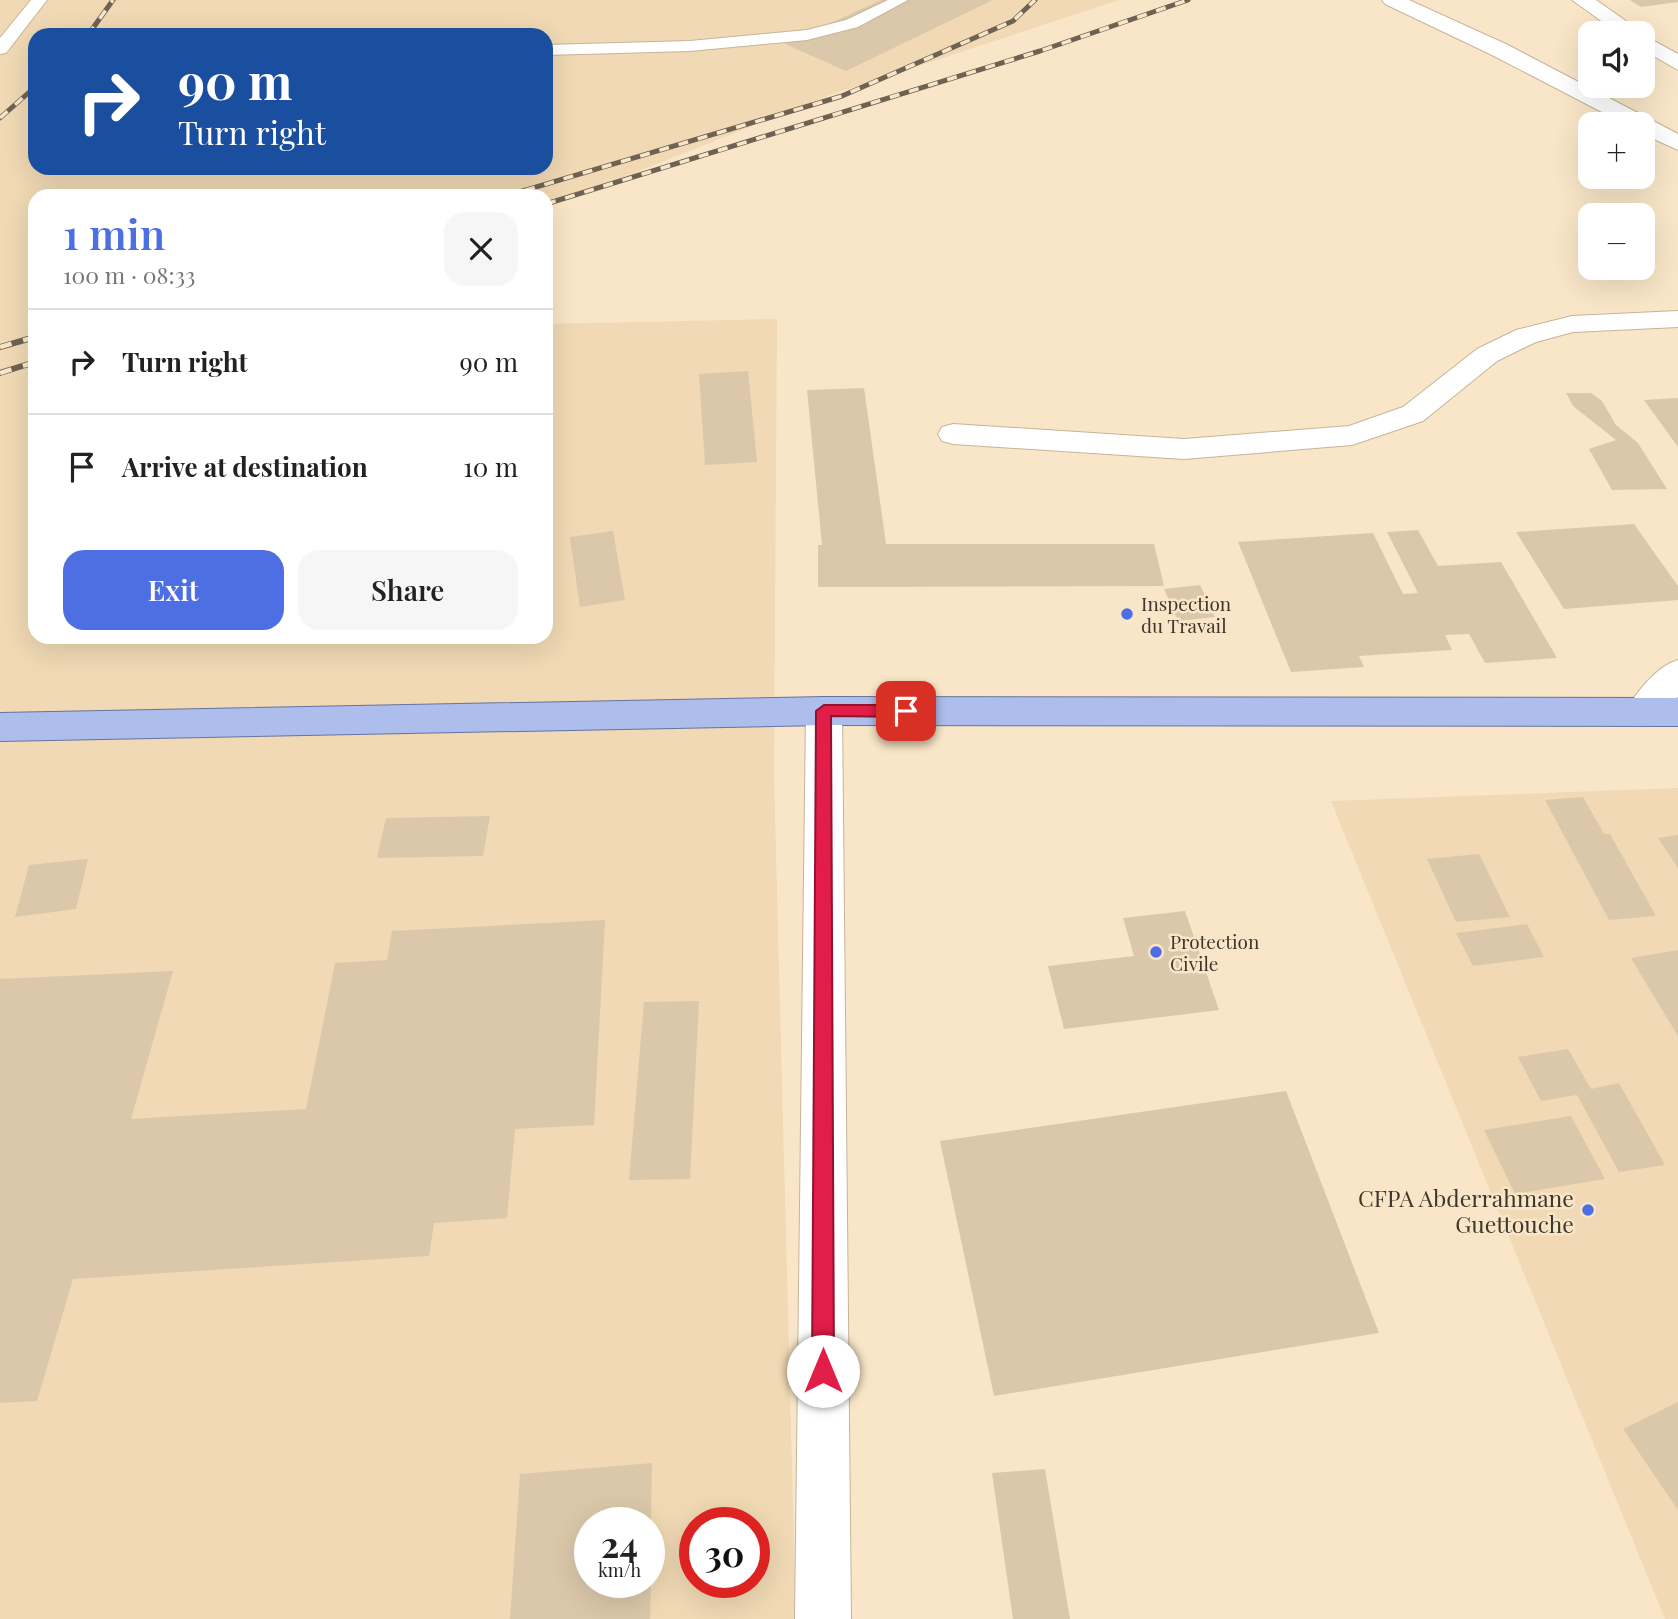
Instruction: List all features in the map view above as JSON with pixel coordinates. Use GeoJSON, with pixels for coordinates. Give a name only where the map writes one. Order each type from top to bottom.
{"type":"FeatureCollection","features":[{"type":"Feature","properties":{"kind":"main road"},"geometry":{"type":"LineString","coordinates":[[0,727],[824,711],[1678,712]]}},
{"type":"Feature","properties":{"kind":"street"},"geometry":{"type":"LineString","coordinates":[[1392,0],[1640,120],[1678,143]]}},
{"type":"Feature","properties":{"kind":"street"},"geometry":{"type":"LineString","coordinates":[[1581,0],[1613,21]]}},
{"type":"Feature","properties":{"kind":"street"},"geometry":{"type":"LineString","coordinates":[[1655,49],[1678,63]]}},
{"type":"Feature","properties":{"kind":"street"},"geometry":{"type":"LineString","coordinates":[[953,434],[1184,449],[1352,435],[1413,414],[1488,355],[1526,336],[1572,324],[1678,319]]}},
{"type":"Feature","properties":{"kind":"street"},"geometry":{"type":"LineString","coordinates":[[1642,714],[1678,673]]}},
{"type":"Feature","properties":{"kind":"street"},"geometry":{"type":"LineString","coordinates":[[823,1619],[824,711]]}},
{"type":"Feature","properties":{"kind":"lane"},"geometry":{"type":"LineString","coordinates":[[0,49],[39,0]]}},
{"type":"Feature","properties":{"kind":"lane"},"geometry":{"type":"LineString","coordinates":[[553,50],[691,46],[807,35],[852,23],[900,0]]}},
{"type":"Feature","properties":{"kind":"shaded area"},"geometry":{"type":"Polygon","coordinates":[[[0,0],[1119,0],[830,95],[553,205],[553,189],[28,189],[28,644],[553,644],[553,324],[777,319],[774,776],[796,1619],[0,1619],[0,0]]]}},
{"type":"Feature","properties":{"kind":"shaded area","name":"CFPA Abderrahmane Guettouche"},"geometry":{"type":"Polygon","coordinates":[[[1678,788],[1678,1619],[1665,1619],[1331,801],[1678,788]]]}},
{"type":"Feature","properties":{"kind":"building"},"geometry":{"type":"Polygon","coordinates":[[[881,0],[993,0],[846,71],[785,44],[881,0]]]}},
{"type":"Feature","properties":{"kind":"building"},"geometry":{"type":"Polygon","coordinates":[[[1630,0],[1678,0],[1678,2],[1641,7],[1630,0]]]}},
{"type":"Feature","properties":{"kind":"building"},"geometry":{"type":"Polygon","coordinates":[[[748,371],[757,462],[705,465],[699,374],[748,371]]]}},
{"type":"Feature","properties":{"kind":"building"},"geometry":{"type":"Polygon","coordinates":[[[864,388],[886,544],[1154,544],[1164,586],[818,587],[818,545],[822,545],[807,390],[864,388]]]}},
{"type":"Feature","properties":{"kind":"building"},"geometry":{"type":"Polygon","coordinates":[[[1566,393],[1591,393],[1602,401],[1616,425],[1638,443],[1667,489],[1612,490],[1589,449],[1616,440],[1573,406],[1566,393]]]}},
{"type":"Feature","properties":{"kind":"building"},"geometry":{"type":"Polygon","coordinates":[[[1678,398],[1678,447],[1644,400],[1678,398]]]}},
{"type":"Feature","properties":{"kind":"building"},"geometry":{"type":"Polygon","coordinates":[[[1634,524],[1678,586],[1678,600],[1564,609],[1516,532],[1634,524]]]}},
{"type":"Feature","properties":{"kind":"building"},"geometry":{"type":"Polygon","coordinates":[[[1418,530],[1438,566],[1501,562],[1557,658],[1485,663],[1469,634],[1445,635],[1452,650],[1359,656],[1364,667],[1291,672],[1238,542],[1373,533],[1403,594],[1418,593],[1387,532],[1418,530]]]}},
{"type":"Feature","properties":{"kind":"building"},"geometry":{"type":"Polygon","coordinates":[[[613,531],[625,600],[580,607],[570,537],[613,531]]]}},
{"type":"Feature","properties":{"kind":"building"},"geometry":{"type":"Polygon","coordinates":[[[1200,585],[1215,617],[1178,621],[1164,589],[1200,585]]]}},
{"type":"Feature","properties":{"kind":"building"},"geometry":{"type":"Polygon","coordinates":[[[1583,797],[1604,834],[1610,834],[1656,916],[1609,920],[1545,800],[1583,797]]]}},
{"type":"Feature","properties":{"kind":"building"},"geometry":{"type":"Polygon","coordinates":[[[490,816],[483,856],[377,858],[386,818],[490,816]]]}},
{"type":"Feature","properties":{"kind":"building"},"geometry":{"type":"Polygon","coordinates":[[[1678,835],[1678,868],[1658,838],[1678,835]]]}},
{"type":"Feature","properties":{"kind":"building"},"geometry":{"type":"Polygon","coordinates":[[[1479,854],[1510,917],[1456,922],[1427,859],[1479,854]]]}},
{"type":"Feature","properties":{"kind":"building"},"geometry":{"type":"Polygon","coordinates":[[[88,859],[76,909],[15,917],[29,865],[88,859]]]}},
{"type":"Feature","properties":{"kind":"building"},"geometry":{"type":"Polygon","coordinates":[[[1185,911],[1219,1010],[1064,1029],[1048,966],[1134,956],[1123,918],[1185,911]]]}},
{"type":"Feature","properties":{"kind":"building"},"geometry":{"type":"Polygon","coordinates":[[[605,920],[594,1125],[515,1129],[507,1218],[434,1223],[429,1256],[73,1279],[37,1401],[0,1403],[0,979],[173,971],[131,1119],[306,1109],[335,963],[387,960],[392,931],[605,920]]]}},
{"type":"Feature","properties":{"kind":"building"},"geometry":{"type":"Polygon","coordinates":[[[1527,924],[1544,957],[1473,966],[1456,933],[1527,924]]]}},
{"type":"Feature","properties":{"kind":"building"},"geometry":{"type":"Polygon","coordinates":[[[1678,950],[1678,1036],[1631,958],[1678,950]]]}},
{"type":"Feature","properties":{"kind":"building"},"geometry":{"type":"Polygon","coordinates":[[[699,1001],[690,1179],[629,1180],[644,1002],[699,1001]]]}},
{"type":"Feature","properties":{"kind":"building"},"geometry":{"type":"Polygon","coordinates":[[[1568,1049],[1591,1089],[1619,1083],[1665,1165],[1619,1172],[1577,1095],[1541,1101],[1518,1057],[1568,1049]]]}},
{"type":"Feature","properties":{"kind":"building"},"geometry":{"type":"Polygon","coordinates":[[[1286,1091],[1379,1333],[994,1396],[940,1141],[1286,1091]]]}},
{"type":"Feature","properties":{"kind":"building"},"geometry":{"type":"Polygon","coordinates":[[[1571,1116],[1605,1179],[1515,1194],[1484,1130],[1571,1116]]]}},
{"type":"Feature","properties":{"kind":"building"},"geometry":{"type":"Polygon","coordinates":[[[1678,1402],[1678,1510],[1623,1429],[1678,1402]]]}},
{"type":"Feature","properties":{"kind":"building"},"geometry":{"type":"Polygon","coordinates":[[[652,1463],[651,1507],[574,1507],[574,1598],[651,1598],[650,1619],[510,1619],[520,1474],[652,1463]]]}},
{"type":"Feature","properties":{"kind":"building"},"geometry":{"type":"Polygon","coordinates":[[[1045,1469],[1070,1619],[1013,1619],[992,1473],[1045,1469]]]}},
{"type":"Feature","properties":{"kind":"railway"},"geometry":{"type":"LineString","coordinates":[[93,28],[113,0]]}},
{"type":"Feature","properties":{"kind":"railway"},"geometry":{"type":"LineString","coordinates":[[530,189],[842,96],[1013,21],[1035,0]]}},
{"type":"Feature","properties":{"kind":"railway"},"geometry":{"type":"LineString","coordinates":[[553,202],[1040,51],[1188,0]]}},
{"type":"Feature","properties":{"kind":"railway"},"geometry":{"type":"LineString","coordinates":[[0,118],[28,93]]}},
{"type":"Feature","properties":{"kind":"railway"},"geometry":{"type":"LineString","coordinates":[[0,347],[28,339]]}},
{"type":"Feature","properties":{"kind":"railway"},"geometry":{"type":"LineString","coordinates":[[0,373],[28,364]]}},
{"type":"Feature","properties":{"kind":"place","name":"Inspection du Travail"},"geometry":{"type":"Point","coordinates":[1127,614]}},
{"type":"Feature","properties":{"kind":"place","name":"Protection Civile"},"geometry":{"type":"Point","coordinates":[1156,952]}},
{"type":"Feature","properties":{"kind":"place","name":"CFPA Abderrahmane Guettouche"},"geometry":{"type":"Point","coordinates":[1588,1210]}},
{"type":"Feature","properties":{"kind":"route"},"geometry":{"type":"LineString","coordinates":[[823,1371],[824,711],[906,711]]}}]}
